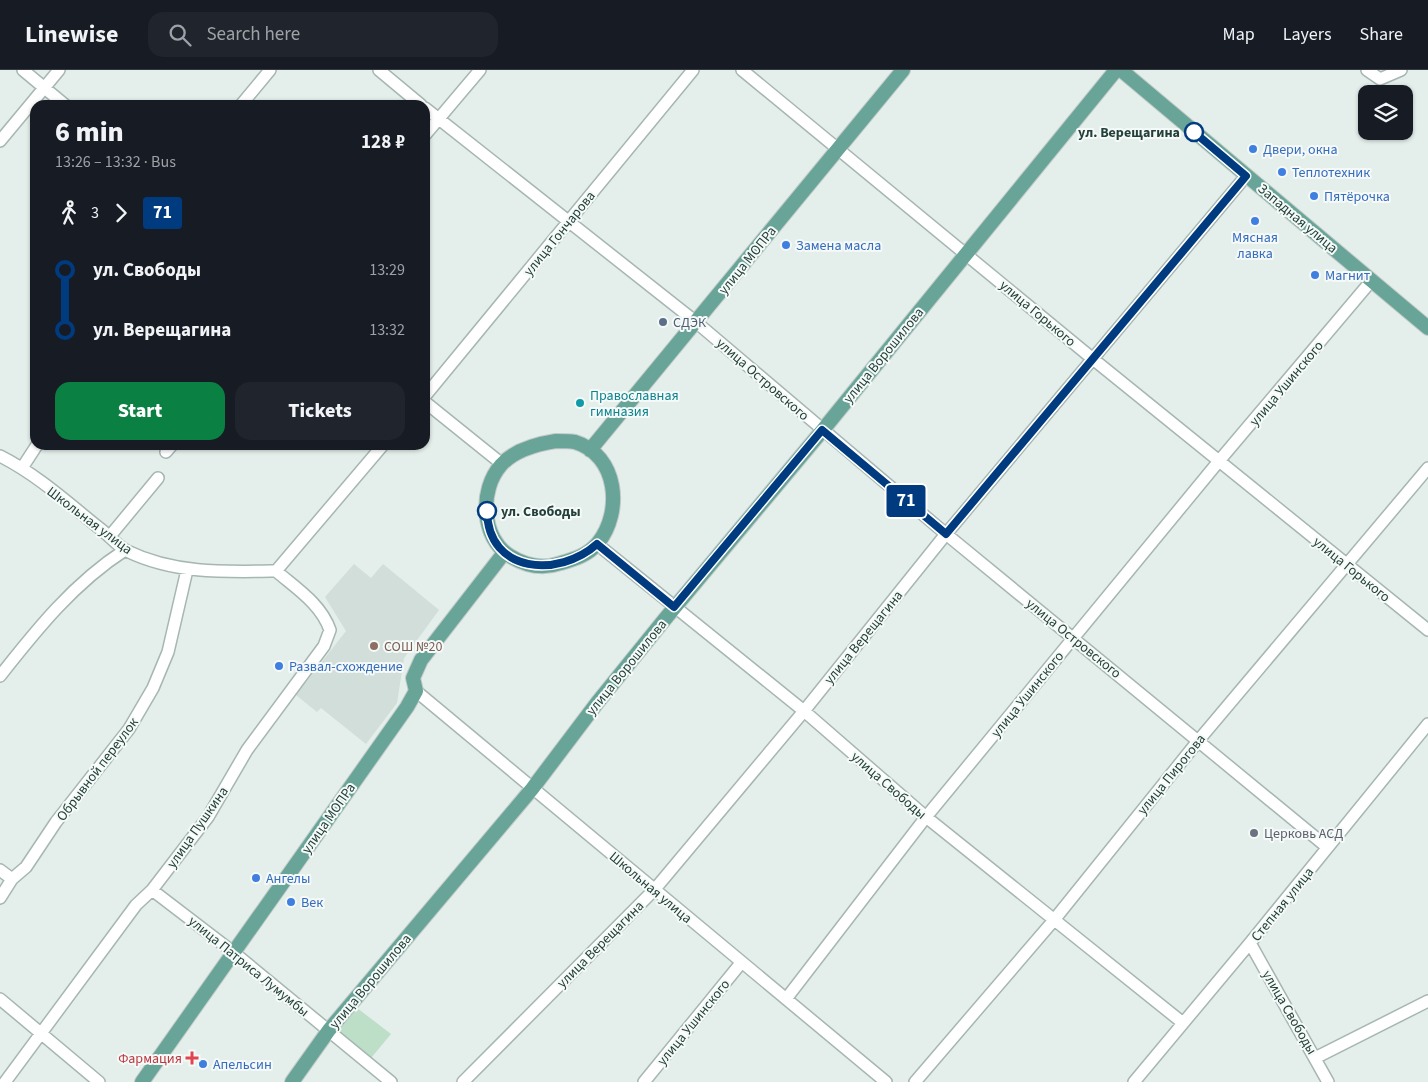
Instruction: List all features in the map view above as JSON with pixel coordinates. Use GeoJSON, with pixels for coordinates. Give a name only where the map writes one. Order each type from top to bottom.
{"type":"FeatureCollection","features":[{"type":"Feature","properties":{"kind":"main road","name":"улица МОПРа"},"geometry":{"type":"LineString","coordinates":[[590,450],[903,70]]}},
{"type":"Feature","properties":{"kind":"main road","name":"улица Ворошилова"},"geometry":{"type":"LineString","coordinates":[[292,1082],[329,1030],[532,790],[597,702],[674,607],[822,430],[1116,70]]}},
{"type":"Feature","properties":{"kind":"main road","name":"Западная улица"},"geometry":{"type":"LineString","coordinates":[[1121,70],[1428,328]]}},
{"type":"Feature","properties":{"kind":"main road"},"geometry":{"type":"LineString","coordinates":[[556,441],[574,442],[590,450],[600,460],[610,475],[614,490],[612,515],[607,529],[597,544],[575,559],[556,565],[539,566],[522,563],[504,552],[494,539],[487,521],[487,500],[491,480],[502,464],[536,444],[556,441]]}},
{"type":"Feature","properties":{"kind":"main road"},"geometry":{"type":"LineString","coordinates":[[416,691],[413,678],[421,660],[504,552]]}},
{"type":"Feature","properties":{"kind":"main road","name":"улица МОПРа"},"geometry":{"type":"LineString","coordinates":[[142,1082],[416,691]]}},
{"type":"Feature","properties":{"kind":"street"},"geometry":{"type":"LineString","coordinates":[[23,70],[59,100]]}},
{"type":"Feature","properties":{"kind":"street"},"geometry":{"type":"LineString","coordinates":[[34,100],[58,70]]}},
{"type":"Feature","properties":{"kind":"street"},"geometry":{"type":"LineString","coordinates":[[245,100],[270,70]]}},
{"type":"Feature","properties":{"kind":"street"},"geometry":{"type":"LineString","coordinates":[[379,70],[415,100]]}},
{"type":"Feature","properties":{"kind":"street"},"geometry":{"type":"LineString","coordinates":[[430,129],[480,70]]}},
{"type":"Feature","properties":{"kind":"street","name":"улица Гончарова"},"geometry":{"type":"LineString","coordinates":[[430,390],[693,70]]}},
{"type":"Feature","properties":{"kind":"street","name":"улица Горького"},"geometry":{"type":"LineString","coordinates":[[742,70],[1093,359],[1428,630]]}},
{"type":"Feature","properties":{"kind":"street"},"geometry":{"type":"LineString","coordinates":[[1371,73],[1380,79],[1401,70]]}},
{"type":"Feature","properties":{"kind":"street"},"geometry":{"type":"LineString","coordinates":[[0,141],[30,105]]}},
{"type":"Feature","properties":{"kind":"street","name":"улица Островского"},"geometry":{"type":"LineString","coordinates":[[430,112],[696,322],[946,534],[1327,847]]}},
{"type":"Feature","properties":{"kind":"street","name":"улица Верещагина"},"geometry":{"type":"LineString","coordinates":[[462,1082],[655,889],[804,711],[946,534],[1246,176]]}},
{"type":"Feature","properties":{"kind":"street","name":"улица Ушинского"},"geometry":{"type":"LineString","coordinates":[[786,999],[926,818],[1219,461],[1372,280]]}},
{"type":"Feature","properties":{"kind":"street"},"geometry":{"type":"LineString","coordinates":[[430,406],[502,464]]}},
{"type":"Feature","properties":{"kind":"street"},"geometry":{"type":"LineString","coordinates":[[22,468],[34,450]]}},
{"type":"Feature","properties":{"kind":"street"},"geometry":{"type":"LineString","coordinates":[[276,572],[379,450]]}},
{"type":"Feature","properties":{"kind":"street","name":"Школьная улица"},"geometry":{"type":"LineString","coordinates":[[0,456],[22,468],[110,536],[125,550],[153,562],[186,570],[276,572]]}},
{"type":"Feature","properties":{"kind":"street","name":"улица Пирогова"},"geometry":{"type":"LineString","coordinates":[[915,1082],[1054,920],[1198,741],[1345,564],[1428,468]]}},
{"type":"Feature","properties":{"kind":"street"},"geometry":{"type":"LineString","coordinates":[[110,536],[158,478]]}},
{"type":"Feature","properties":{"kind":"street","name":"улица Свободы"},"geometry":{"type":"LineString","coordinates":[[597,544],[804,711],[926,818],[1182,1024]]}},
{"type":"Feature","properties":{"kind":"street"},"geometry":{"type":"LineString","coordinates":[[0,676],[48,615],[99,567],[125,550]]}},
{"type":"Feature","properties":{"kind":"street","name":"Обрывной переулок"},"geometry":{"type":"LineString","coordinates":[[0,898],[12,880],[26,867],[56,822],[130,729],[153,688],[168,652],[186,570]]}},
{"type":"Feature","properties":{"kind":"street","name":"улица Пушкина"},"geometry":{"type":"LineString","coordinates":[[5,1082],[32,1047],[40,1032],[76,987],[136,905],[152,890],[208,817],[247,750],[324,646],[330,630],[325,617],[316,605],[276,572]]}},
{"type":"Feature","properties":{"kind":"street","name":"Школьная улица"},"geometry":{"type":"LineString","coordinates":[[416,691],[532,790],[655,889],[886,1082]]}},
{"type":"Feature","properties":{"kind":"street","name":"Степная улица"},"geometry":{"type":"LineString","coordinates":[[1134,1082],[1428,724]]}},
{"type":"Feature","properties":{"kind":"street"},"geometry":{"type":"LineString","coordinates":[[0,870],[12,880]]}},
{"type":"Feature","properties":{"kind":"street","name":"улица Патриса Лумумбы"},"geometry":{"type":"LineString","coordinates":[[152,890],[233,952],[391,1082]]}},
{"type":"Feature","properties":{"kind":"street","name":"улица Свободы"},"geometry":{"type":"LineString","coordinates":[[1250,943],[1328,1082]]}},
{"type":"Feature","properties":{"kind":"street","name":"улица Ушинского"},"geometry":{"type":"LineString","coordinates":[[644,1082],[742,963]]}},
{"type":"Feature","properties":{"kind":"street"},"geometry":{"type":"LineString","coordinates":[[0,999],[98,1082]]}},
{"type":"Feature","properties":{"kind":"street"},"geometry":{"type":"LineString","coordinates":[[1316,1058],[1428,1000]]}},
{"type":"Feature","properties":{"kind":"shaded area","name":"СОШ №20"},"geometry":{"type":"Polygon","coordinates":[[[354,564],[371,578],[383,564],[439,610],[404,658],[397,703],[366,744],[321,708],[317,712],[296,695],[346,631],[325,597],[354,564]]]}},
{"type":"Feature","properties":{"kind":"green space"},"geometry":{"type":"Polygon","coordinates":[[[357,1008],[391,1034],[371,1058],[338,1030],[357,1008]]]}},
{"type":"Feature","properties":{"kind":"bus line","name":"71"},"geometry":{"type":"LineString","coordinates":[[487,511],[487,521],[494,539],[504,552],[522,563],[539,566],[556,565],[587,553],[597,544],[674,607],[822,430],[946,534],[1246,176],[1194,132]]}},
{"type":"Feature","properties":{"kind":"place","name":"ул. Верещагина"},"geometry":{"type":"Point","coordinates":[1194,132]}},
{"type":"Feature","properties":{"kind":"place","name":"Двери, окна"},"geometry":{"type":"Point","coordinates":[1253,149]}},
{"type":"Feature","properties":{"kind":"place","name":"Теплотехник"},"geometry":{"type":"Point","coordinates":[1282,172]}},
{"type":"Feature","properties":{"kind":"place","name":"Пятёрочка"},"geometry":{"type":"Point","coordinates":[1314,196]}},
{"type":"Feature","properties":{"kind":"place","name":"Мясная лавка"},"geometry":{"type":"Point","coordinates":[1255,221]}},
{"type":"Feature","properties":{"kind":"place","name":"Замена масла"},"geometry":{"type":"Point","coordinates":[786,245]}},
{"type":"Feature","properties":{"kind":"place","name":"Магнит"},"geometry":{"type":"Point","coordinates":[1315,275]}},
{"type":"Feature","properties":{"kind":"place","name":"СДЭК"},"geometry":{"type":"Point","coordinates":[663,322]}},
{"type":"Feature","properties":{"kind":"place","name":"Православная гимназия"},"geometry":{"type":"Point","coordinates":[580,403]}},
{"type":"Feature","properties":{"kind":"place","name":"ул. Свободы"},"geometry":{"type":"Point","coordinates":[487,511]}},
{"type":"Feature","properties":{"kind":"place","name":"СОШ №20"},"geometry":{"type":"Point","coordinates":[374,646]}},
{"type":"Feature","properties":{"kind":"place","name":"Развал-схождение"},"geometry":{"type":"Point","coordinates":[279,666]}},
{"type":"Feature","properties":{"kind":"place","name":"Церковь АСД"},"geometry":{"type":"Point","coordinates":[1254,833]}},
{"type":"Feature","properties":{"kind":"place","name":"Ангелы"},"geometry":{"type":"Point","coordinates":[256,878]}},
{"type":"Feature","properties":{"kind":"place","name":"Век"},"geometry":{"type":"Point","coordinates":[291,902]}},
{"type":"Feature","properties":{"kind":"place","name":"Фармация"},"geometry":{"type":"Point","coordinates":[192,1058]}},
{"type":"Feature","properties":{"kind":"place","name":"Апельсин"},"geometry":{"type":"Point","coordinates":[203,1064]}}]}
